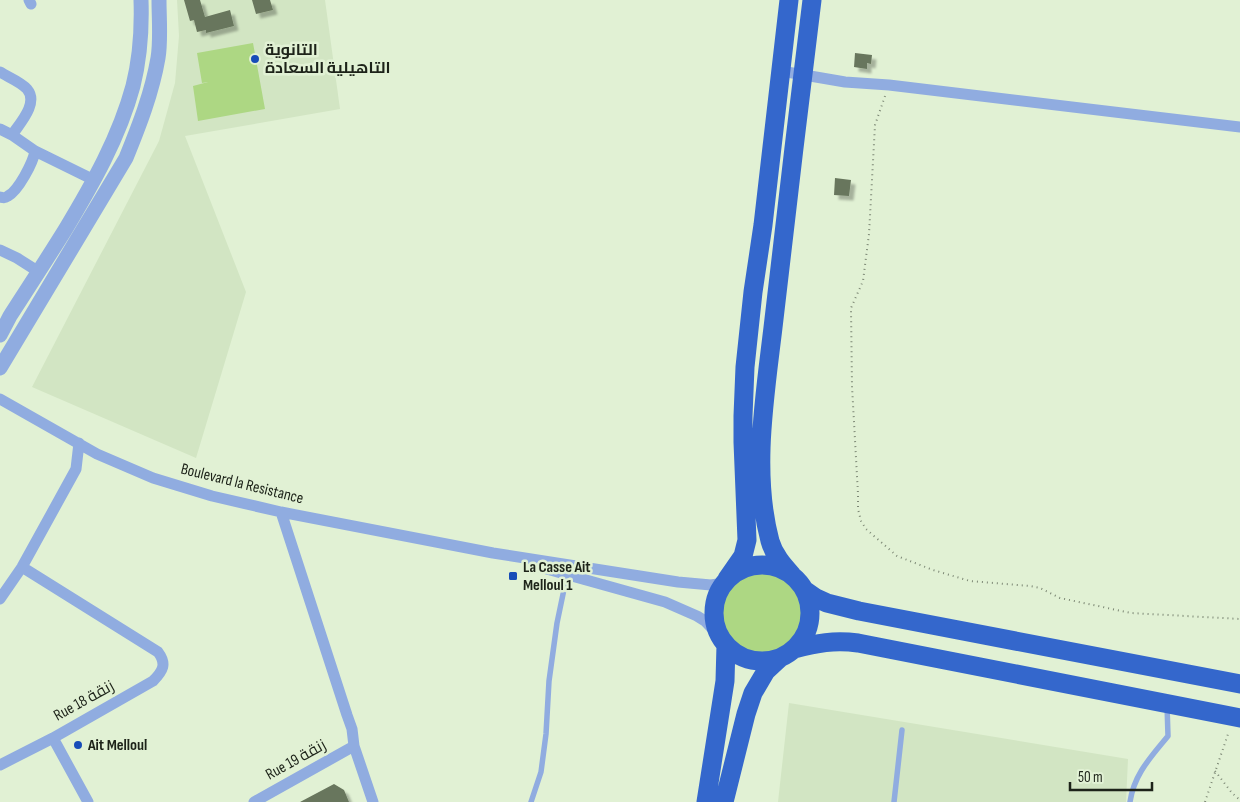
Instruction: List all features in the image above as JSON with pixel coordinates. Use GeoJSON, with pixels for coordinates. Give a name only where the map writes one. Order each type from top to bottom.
{"type":"FeatureCollection","features":[{"type":"Feature","properties":{"kind":"highway"},"geometry":{"type":"LineString","coordinates":[[789,0],[745,367],[742,416],[747,540],[743,556],[717,594],[714,613],[715,625],[723,641],[736,654],[754,660],[767,661],[826,642],[858,643],[1237,717]]}},
{"type":"Feature","properties":{"kind":"highway"},"geometry":{"type":"LineString","coordinates":[[812,0],[765,405],[761,463],[762,490],[770,539],[780,561],[806,591],[827,603],[1240,684]]}},
{"type":"Feature","properties":{"kind":"highway"},"geometry":{"type":"LineString","coordinates":[[725,581],[739,570],[759,564],[780,568],[792,575]]}},
{"type":"Feature","properties":{"kind":"highway"},"geometry":{"type":"LineString","coordinates":[[724,802],[753,693],[766,671],[803,638],[806,632],[810,619],[810,606],[806,591]]}},
{"type":"Feature","properties":{"kind":"highway"},"geometry":{"type":"LineString","coordinates":[[706,802],[725,681],[723,641]]}},
{"type":"Feature","properties":{"kind":"street"},"geometry":{"type":"LineString","coordinates":[[0,335],[5,314],[38,272],[80,205],[105,160],[121,123],[133,86],[140,50],[142,21],[140,0]]}},
{"type":"Feature","properties":{"kind":"street"},"geometry":{"type":"LineString","coordinates":[[0,368],[126,158],[144,113],[159,56],[160,20],[158,0]]}},
{"type":"Feature","properties":{"kind":"street"},"geometry":{"type":"LineString","coordinates":[[781,71],[845,82],[889,85],[1240,127]]}},
{"type":"Feature","properties":{"kind":"street"},"geometry":{"type":"LineString","coordinates":[[0,72],[26,88],[31,98],[29,109],[12,135]]}},
{"type":"Feature","properties":{"kind":"street"},"geometry":{"type":"LineString","coordinates":[[0,129],[35,151],[94,180]]}},
{"type":"Feature","properties":{"kind":"street"},"geometry":{"type":"LineString","coordinates":[[0,197],[5,198],[15,190],[30,166],[35,151]]}},
{"type":"Feature","properties":{"kind":"street"},"geometry":{"type":"LineString","coordinates":[[0,250],[17,258],[38,272]]}},
{"type":"Feature","properties":{"kind":"street","name":"Boulevard la Resistance"},"geometry":{"type":"LineString","coordinates":[[0,399],[97,454],[154,478],[212,496],[281,512],[494,553],[678,582],[711,585],[725,581]]}},
{"type":"Feature","properties":{"kind":"street"},"geometry":{"type":"LineString","coordinates":[[0,599],[22,567],[76,469],[80,443]]}},
{"type":"Feature","properties":{"kind":"street"},"geometry":{"type":"LineString","coordinates":[[76,469],[97,454]]}},
{"type":"Feature","properties":{"kind":"street"},"geometry":{"type":"LineString","coordinates":[[281,512],[348,715],[354,746],[373,802]]}},
{"type":"Feature","properties":{"kind":"street","name":"Boulevard la Resistance"},"geometry":{"type":"LineString","coordinates":[[494,553],[665,602],[705,621],[723,641]]}},
{"type":"Feature","properties":{"kind":"street","name":"Rue 18 زنقة"},"geometry":{"type":"LineString","coordinates":[[0,765],[53,738],[154,681],[163,668],[163,658],[158,652],[22,567]]}},
{"type":"Feature","properties":{"kind":"street"},"geometry":{"type":"LineString","coordinates":[[53,738],[88,802]]}},
{"type":"Feature","properties":{"kind":"street","name":"Rue 19 زنقة"},"geometry":{"type":"LineString","coordinates":[[254,802],[354,746]]}},
{"type":"Feature","properties":{"kind":"lane"},"geometry":{"type":"LineString","coordinates":[[531,802],[541,772],[546,734],[549,681],[557,623],[568,575]]}},
{"type":"Feature","properties":{"kind":"lane"},"geometry":{"type":"LineString","coordinates":[[1130,802],[1136,778],[1168,736],[1166,704]]}},
{"type":"Feature","properties":{"kind":"lane"},"geometry":{"type":"LineString","coordinates":[[894,802],[902,730]]}},
{"type":"Feature","properties":{"kind":"path"},"geometry":{"type":"LineString","coordinates":[[889,85],[875,125],[869,234],[863,281],[851,308],[852,386],[858,509],[861,521],[866,529],[897,556],[933,570],[970,581],[1030,586],[1040,588],[1060,598],[1136,613],[1240,619]]}},
{"type":"Feature","properties":{"kind":"path"},"geometry":{"type":"LineString","coordinates":[[1205,802],[1215,771],[1237,717]]}},
{"type":"Feature","properties":{"kind":"path"},"geometry":{"type":"LineString","coordinates":[[1215,771],[1232,794],[1240,800]]}},
{"type":"Feature","properties":{"kind":"shaded area"},"geometry":{"type":"Polygon","coordinates":[[[177,0],[325,0],[340,109],[185,136],[246,292],[196,458],[32,387],[159,141],[175,83],[179,36],[177,0]]]}},
{"type":"Feature","properties":{"kind":"shaded area"},"geometry":{"type":"Polygon","coordinates":[[[789,703],[1128,759],[1126,802],[778,802],[789,703]]]}},
{"type":"Feature","properties":{"kind":"green space"},"geometry":{"type":"Polygon","coordinates":[[[253,43],[265,109],[198,121],[193,86],[208,82],[202,83],[197,53],[253,43]]]}},
{"type":"Feature","properties":{"kind":"green space"},"geometry":{"type":"Polygon","coordinates":[[[762,571],[778,574],[792,583],[801,597],[804,613],[801,629],[792,643],[778,652],[762,655],[746,652],[732,643],[723,629],[720,613],[723,597],[732,583],[746,574],[762,571]]]}},
{"type":"Feature","properties":{"kind":"building"},"geometry":{"type":"Polygon","coordinates":[[[184,0],[200,0],[205,17],[230,10],[234,26],[206,33],[206,30],[197,32],[194,20],[190,21],[184,0]]]}},
{"type":"Feature","properties":{"kind":"building"},"geometry":{"type":"Polygon","coordinates":[[[252,0],[270,0],[273,10],[256,14],[252,0]]]}},
{"type":"Feature","properties":{"kind":"building"},"geometry":{"type":"Polygon","coordinates":[[[855,53],[872,55],[871,64],[867,63],[867,69],[854,67],[855,53]]]}},
{"type":"Feature","properties":{"kind":"building"},"geometry":{"type":"Polygon","coordinates":[[[835,178],[851,180],[849,196],[834,195],[835,178]]]}},
{"type":"Feature","properties":{"kind":"building"},"geometry":{"type":"Polygon","coordinates":[[[334,784],[344,790],[349,802],[300,802],[334,784]]]}},
{"type":"Feature","properties":{"kind":"place","name":"التانوية التاهيلية السعادة"},"geometry":{"type":"Point","coordinates":[255,59]}},
{"type":"Feature","properties":{"kind":"place","name":"La Casse Ait Melloul 1"},"geometry":{"type":"Point","coordinates":[513,576]}},
{"type":"Feature","properties":{"kind":"place","name":"Ait Melloul"},"geometry":{"type":"Point","coordinates":[78,745]}}]}
